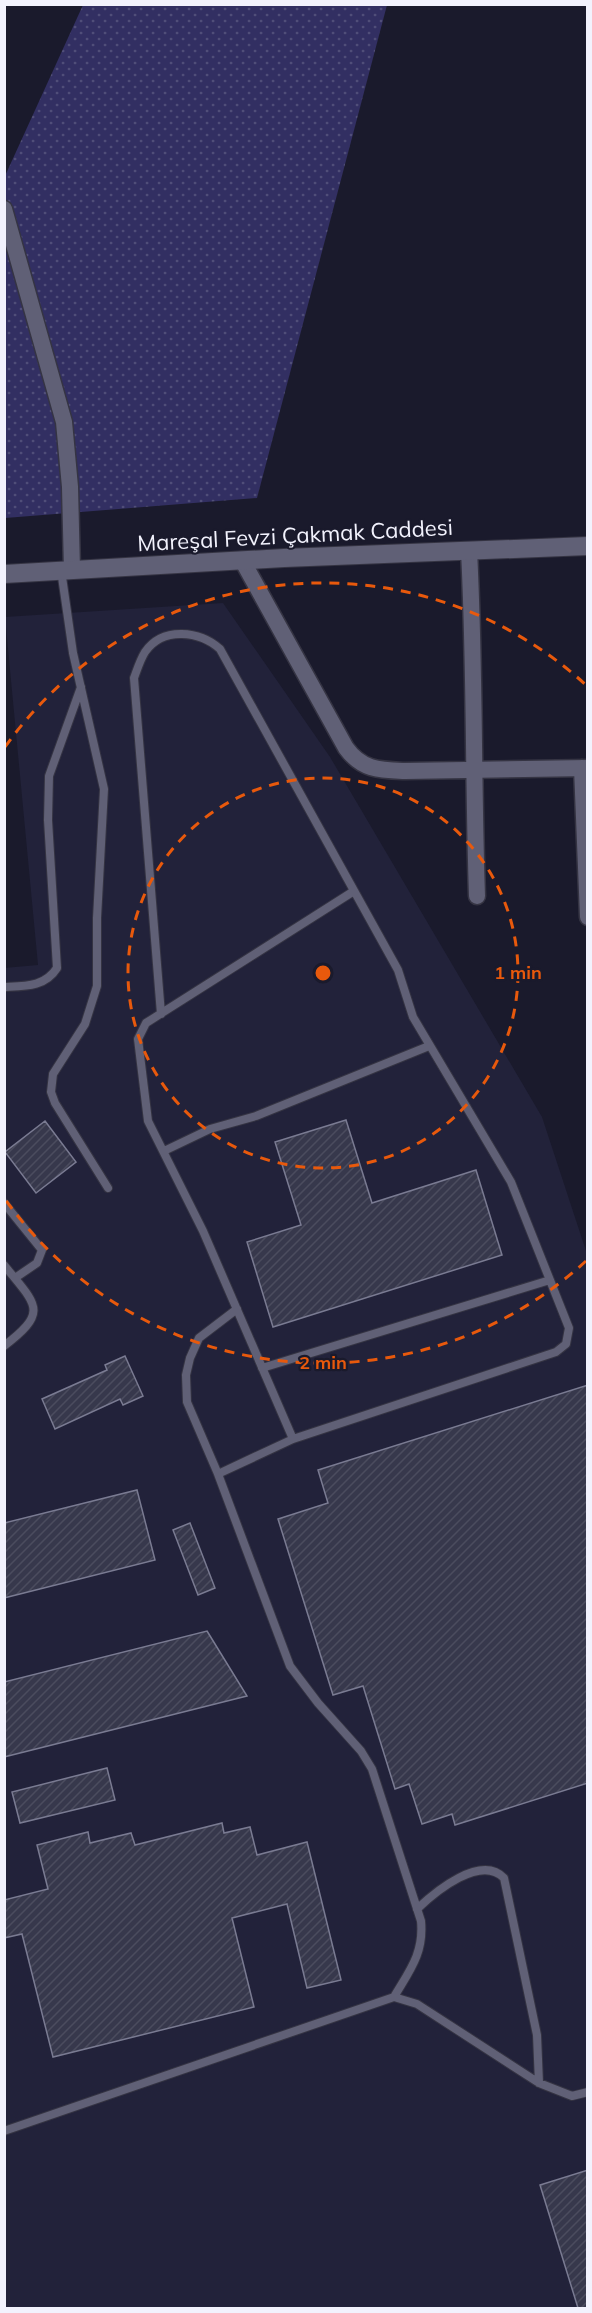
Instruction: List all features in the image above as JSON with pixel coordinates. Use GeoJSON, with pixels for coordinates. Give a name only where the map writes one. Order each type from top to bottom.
{"type":"FeatureCollection","features":[{"type":"Feature","properties":{"kind":"street"},"geometry":{"type":"LineString","coordinates":[[4,209],[64,422],[70,487],[66,570]]}},
{"type":"Feature","properties":{"kind":"street","name":"Mareşal Fevzi Çakmak Caddesi"},"geometry":{"type":"LineString","coordinates":[[4,574],[242,560],[588,546]]}},
{"type":"Feature","properties":{"kind":"street"},"geometry":{"type":"LineString","coordinates":[[469,551],[474,636],[472,771],[477,896]]}},
{"type":"Feature","properties":{"kind":"street"},"geometry":{"type":"LineString","coordinates":[[242,560],[291,653],[346,748],[356,760],[379,770],[472,771],[585,768],[588,917]]}},
{"type":"Feature","properties":{"kind":"lane"},"geometry":{"type":"LineString","coordinates":[[66,570],[73,653],[104,789],[97,918],[97,986],[85,1024],[53,1074],[51,1092],[55,1103],[108,1188]]}},
{"type":"Feature","properties":{"kind":"lane"},"geometry":{"type":"LineString","coordinates":[[161,1014],[134,678],[143,654],[156,641],[173,634],[190,634],[207,639],[220,650],[398,970],[413,1017],[511,1182],[569,1328],[566,1344],[556,1352],[293,1439],[218,1474]]}},
{"type":"Feature","properties":{"kind":"lane"},"geometry":{"type":"LineString","coordinates":[[4,987],[30,986],[51,977],[57,968],[48,820],[49,776],[81,687]]}},
{"type":"Feature","properties":{"kind":"lane"},"geometry":{"type":"LineString","coordinates":[[293,1439],[203,1231],[148,1121],[138,1040],[146,1023],[354,891]]}},
{"type":"Feature","properties":{"kind":"lane"},"geometry":{"type":"LineString","coordinates":[[164,1151],[210,1130],[256,1116],[429,1046]]}},
{"type":"Feature","properties":{"kind":"lane"},"geometry":{"type":"LineString","coordinates":[[4,1203],[42,1251],[37,1263],[15,1278]]}},
{"type":"Feature","properties":{"kind":"lane"},"geometry":{"type":"LineString","coordinates":[[4,1265],[30,1298],[34,1320],[4,1346]]}},
{"type":"Feature","properties":{"kind":"lane"},"geometry":{"type":"LineString","coordinates":[[262,1368],[550,1280]]}},
{"type":"Feature","properties":{"kind":"lane"},"geometry":{"type":"LineString","coordinates":[[237,1309],[200,1338],[190,1359],[186,1376],[188,1402],[218,1474],[290,1666],[318,1703],[361,1751],[372,1769],[417,1909],[423,1938],[420,1951],[394,1997]]}},
{"type":"Feature","properties":{"kind":"lane"},"geometry":{"type":"LineString","coordinates":[[417,1909],[434,1893],[482,1869],[497,1871],[504,1878],[537,2035],[538,2083]]}},
{"type":"Feature","properties":{"kind":"lane"},"geometry":{"type":"LineString","coordinates":[[4,2132],[394,1997],[417,2004],[538,2083],[572,2096],[588,2092]]}},
{"type":"Feature","properties":{"kind":"shaded area"},"geometry":{"type":"Polygon","coordinates":[[[83,5],[387,5],[257,498],[5,518],[5,176],[83,5]]]}},
{"type":"Feature","properties":{"kind":"shaded area"},"geometry":{"type":"Polygon","coordinates":[[[223,603],[330,757],[542,1117],[587,1254],[587,2308],[5,2308],[4,968],[38,965],[5,617],[223,603]]]}},
{"type":"Feature","properties":{"kind":"building"},"geometry":{"type":"Polygon","coordinates":[[[346,1120],[372,1203],[476,1170],[502,1255],[273,1327],[247,1242],[301,1225],[275,1142],[346,1120]]]}},
{"type":"Feature","properties":{"kind":"building"},"geometry":{"type":"Polygon","coordinates":[[[45,1121],[76,1162],[36,1193],[5,1152],[45,1121]]]}},
{"type":"Feature","properties":{"kind":"building"},"geometry":{"type":"Polygon","coordinates":[[[125,1356],[143,1396],[123,1405],[120,1399],[55,1429],[42,1399],[107,1370],[105,1365],[125,1356]]]}},
{"type":"Feature","properties":{"kind":"building"},"geometry":{"type":"Polygon","coordinates":[[[588,1385],[588,1783],[455,1825],[452,1814],[422,1824],[409,1784],[395,1789],[363,1686],[333,1695],[278,1519],[328,1503],[318,1470],[588,1385]]]}},
{"type":"Feature","properties":{"kind":"building"},"geometry":{"type":"Polygon","coordinates":[[[137,1490],[155,1560],[4,1598],[4,1523],[137,1490]]]}},
{"type":"Feature","properties":{"kind":"building"},"geometry":{"type":"Polygon","coordinates":[[[190,1523],[215,1588],[198,1595],[173,1530],[190,1523]]]}},
{"type":"Feature","properties":{"kind":"building"},"geometry":{"type":"Polygon","coordinates":[[[207,1631],[247,1696],[4,1757],[4,1682],[207,1631]]]}},
{"type":"Feature","properties":{"kind":"building"},"geometry":{"type":"Polygon","coordinates":[[[107,1768],[115,1800],[20,1823],[12,1792],[107,1768]]]}},
{"type":"Feature","properties":{"kind":"building"},"geometry":{"type":"Polygon","coordinates":[[[222,1823],[224,1833],[250,1827],[257,1855],[307,1842],[341,1980],[307,1988],[287,1904],[232,1918],[254,2007],[53,2057],[22,1934],[4,1938],[4,1900],[48,1889],[37,1845],[88,1832],[90,1843],[131,1833],[135,1845],[222,1823]]]}},
{"type":"Feature","properties":{"kind":"building"},"geometry":{"type":"Polygon","coordinates":[[[588,2170],[588,2308],[578,2308],[540,2185],[588,2170]]]}}]}
